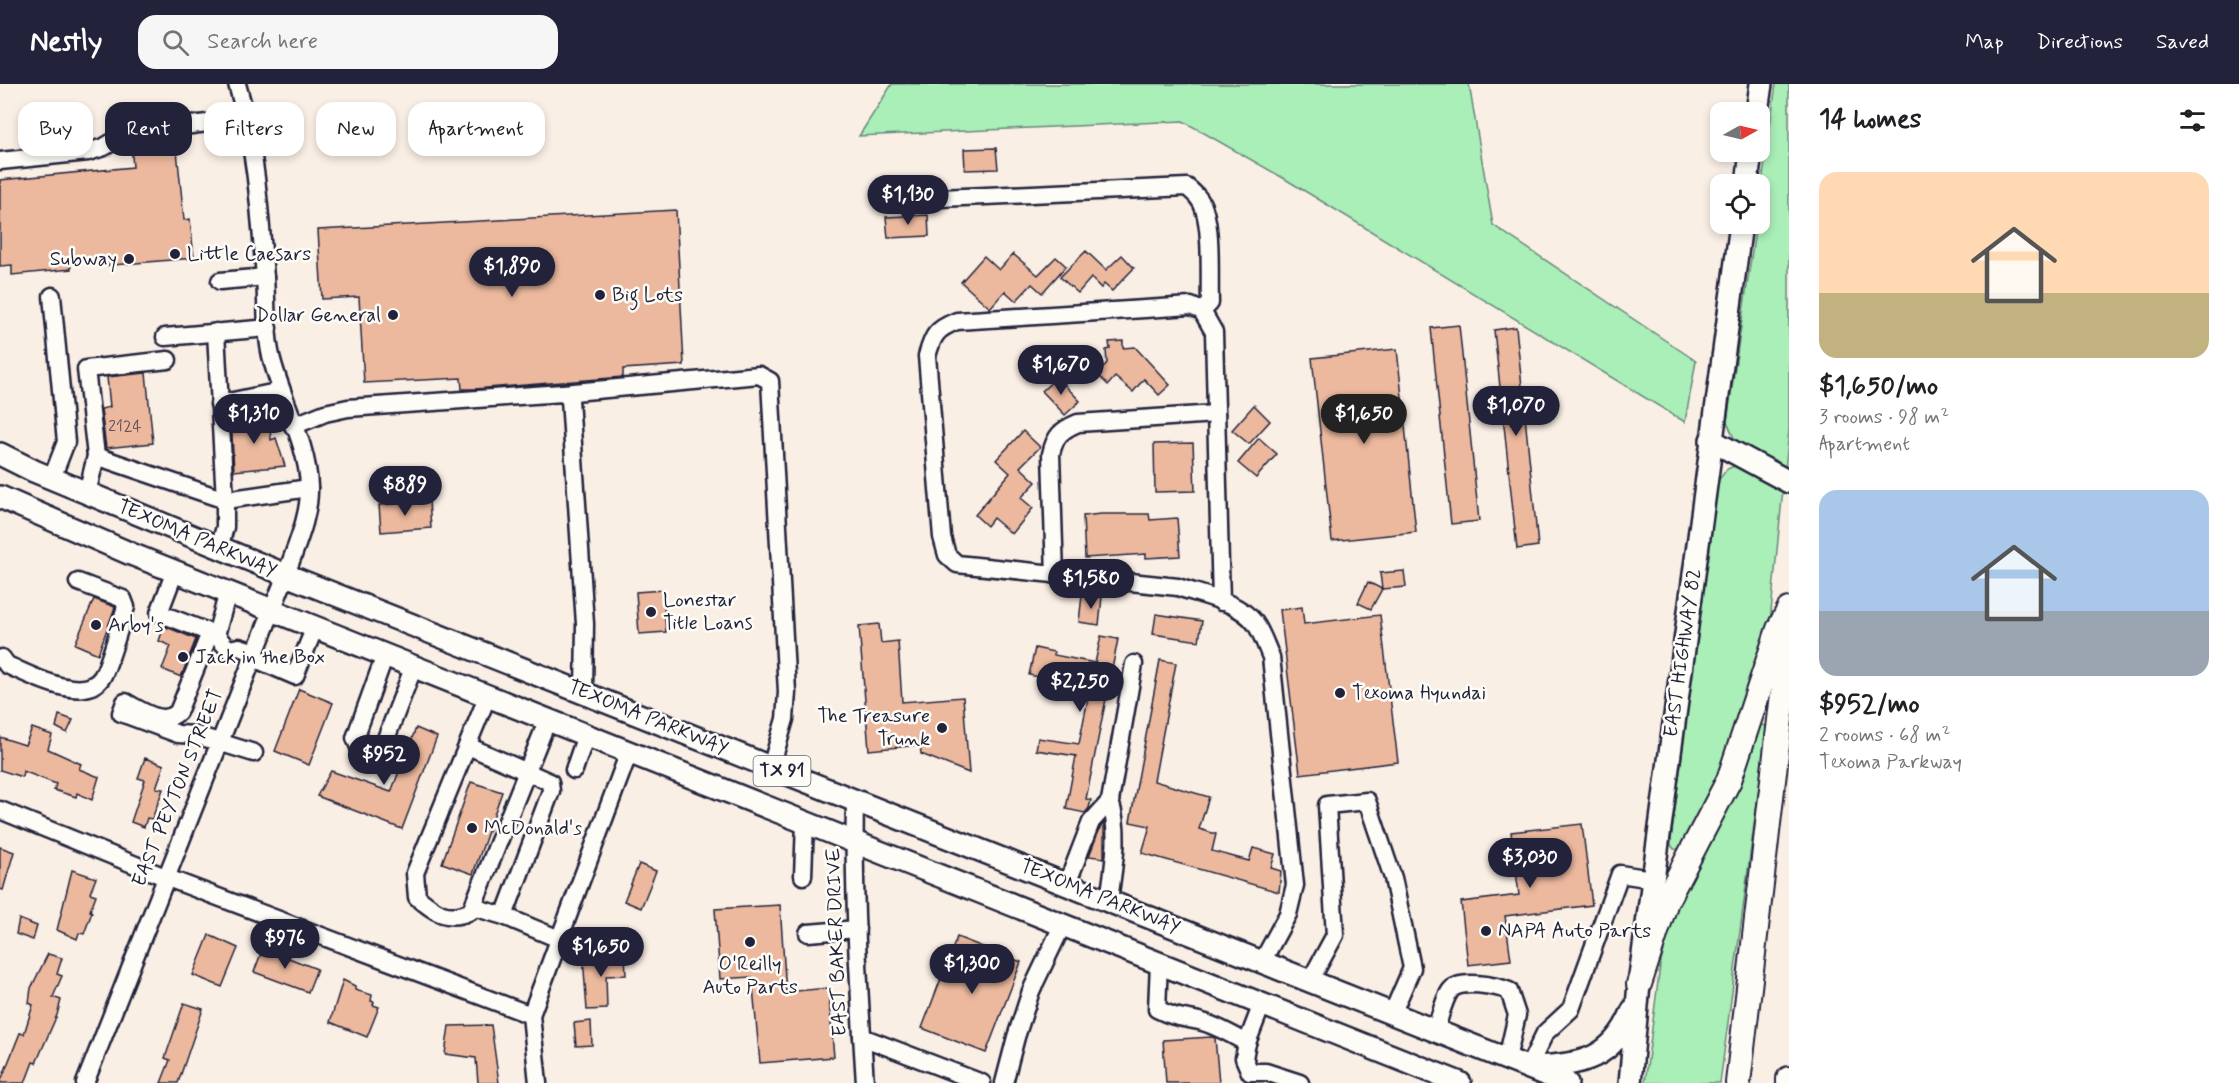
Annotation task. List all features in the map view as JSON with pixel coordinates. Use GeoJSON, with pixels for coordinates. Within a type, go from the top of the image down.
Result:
{"type":"FeatureCollection","features":[{"type":"Feature","properties":{"kind":"highway"},"geometry":{"type":"LineString","coordinates":[[1638,991],[1666,901],[1729,780],[1779,629],[1789,610]]}},
{"type":"Feature","properties":{"kind":"highway"},"geometry":{"type":"LineString","coordinates":[[1738,1079],[1789,642]]}},
{"type":"Feature","properties":{"kind":"main road"},"geometry":{"type":"LineString","coordinates":[[1758,102],[1761,84]]}},
{"type":"Feature","properties":{"kind":"main road","name":"EAST HIGHWAY 82"},"geometry":{"type":"LineString","coordinates":[[1630,1083],[1638,991],[1652,879],[1740,234]]}},
{"type":"Feature","properties":{"kind":"main road"},"geometry":{"type":"LineString","coordinates":[[1711,440],[1789,482]]}},
{"type":"Feature","properties":{"kind":"main road","name":"TEXOMA PARKWAY"},"geometry":{"type":"LineString","coordinates":[[0,454],[286,576],[1567,1083]]}},
{"type":"Feature","properties":{"kind":"main road","name":"TEXOMA PARKWAY"},"geometry":{"type":"LineString","coordinates":[[0,497],[315,627],[1262,1004],[1434,1078],[1460,1083]]}},
{"type":"Feature","properties":{"kind":"main road"},"geometry":{"type":"LineString","coordinates":[[1528,1068],[1579,1063],[1599,1055],[1614,1043],[1627,1026],[1638,991]]}},
{"type":"Feature","properties":{"kind":"street","name":"EAST PEYTON STREET"},"geometry":{"type":"LineString","coordinates":[[237,84],[242,102]]}},
{"type":"Feature","properties":{"kind":"street"},"geometry":{"type":"LineString","coordinates":[[0,161],[88,152],[104,147],[128,134],[204,124]]}},
{"type":"Feature","properties":{"kind":"street","name":"EAST PEYTON STREET"},"geometry":{"type":"LineString","coordinates":[[85,1083],[286,576],[306,513],[309,488],[303,452],[270,354],[258,187],[253,156]]}},
{"type":"Feature","properties":{"kind":"street"},"geometry":{"type":"LineString","coordinates":[[895,200],[1187,187],[1198,196],[1207,225],[1210,303],[1202,311]]}},
{"type":"Feature","properties":{"kind":"street"},"geometry":{"type":"LineString","coordinates":[[220,281],[265,277]]}},
{"type":"Feature","properties":{"kind":"street"},"geometry":{"type":"LineString","coordinates":[[52,296],[66,442],[52,478]]}},
{"type":"Feature","properties":{"kind":"street"},"geometry":{"type":"LineString","coordinates":[[1221,602],[1214,332],[1202,311],[1191,306],[957,321],[942,326],[932,338],[927,356],[942,537],[947,555],[957,564],[1178,587],[1221,602],[1239,608],[1255,623],[1271,657],[1295,885],[1288,914],[1262,962]]}},
{"type":"Feature","properties":{"kind":"street"},"geometry":{"type":"LineString","coordinates":[[165,337],[268,328]]}},
{"type":"Feature","properties":{"kind":"street"},"geometry":{"type":"LineString","coordinates":[[216,332],[225,500],[225,527],[219,548]]}},
{"type":"Feature","properties":{"kind":"street"},"geometry":{"type":"LineString","coordinates":[[87,493],[96,456],[87,369],[168,360]]}},
{"type":"Feature","properties":{"kind":"street"},"geometry":{"type":"LineString","coordinates":[[293,426],[326,413],[348,408],[563,393],[759,375],[771,381],[787,692],[785,719],[771,767]]}},
{"type":"Feature","properties":{"kind":"street"},"geometry":{"type":"LineString","coordinates":[[219,404],[281,392]]}},
{"type":"Feature","properties":{"kind":"street"},"geometry":{"type":"LineString","coordinates":[[563,393],[570,399],[585,624],[584,693]]}},
{"type":"Feature","properties":{"kind":"street"},"geometry":{"type":"LineString","coordinates":[[1055,576],[1051,454],[1054,440],[1062,430],[1078,423],[1216,414]]}},
{"type":"Feature","properties":{"kind":"street"},"geometry":{"type":"LineString","coordinates":[[96,456],[225,500],[309,488]]}},
{"type":"Feature","properties":{"kind":"street"},"geometry":{"type":"LineString","coordinates":[[176,571],[159,613],[213,634],[228,650],[239,647],[295,676],[315,627]]}},
{"type":"Feature","properties":{"kind":"street"},"geometry":{"type":"LineString","coordinates":[[2,658],[7,665],[63,687],[79,689],[91,687],[101,678],[126,607],[123,599],[78,582]]}},
{"type":"Feature","properties":{"kind":"street"},"geometry":{"type":"LineString","coordinates":[[228,592],[213,634],[178,712],[172,718],[165,720],[125,702],[121,713],[178,734],[196,735],[254,753]]}},
{"type":"Feature","properties":{"kind":"street"},"geometry":{"type":"LineString","coordinates":[[385,655],[355,738],[359,747],[372,753],[382,749],[414,666]]}},
{"type":"Feature","properties":{"kind":"street"},"geometry":{"type":"LineString","coordinates":[[1109,901],[1117,841],[1114,813],[1110,801],[1134,664]]}},
{"type":"Feature","properties":{"kind":"street"},"geometry":{"type":"LineString","coordinates":[[488,696],[414,873],[417,897],[434,911],[458,917],[471,911],[548,719]]}},
{"type":"Feature","properties":{"kind":"street"},"geometry":{"type":"LineString","coordinates":[[574,770],[586,735]]}},
{"type":"Feature","properties":{"kind":"street"},"geometry":{"type":"LineString","coordinates":[[468,746],[550,782],[551,792],[504,916]]}},
{"type":"Feature","properties":{"kind":"street"},"geometry":{"type":"LineString","coordinates":[[538,1083],[531,1015],[629,752]]}},
{"type":"Feature","properties":{"kind":"street","name":"EAST BAKER DRIVE"},"geometry":{"type":"LineString","coordinates":[[855,800],[857,928],[865,1083]]}},
{"type":"Feature","properties":{"kind":"street"},"geometry":{"type":"LineString","coordinates":[[1067,884],[1091,822],[1110,801]]}},
{"type":"Feature","properties":{"kind":"street"},"geometry":{"type":"LineString","coordinates":[[1310,981],[1335,935],[1327,805],[1367,801],[1393,878],[1412,968],[1392,1014]]}},
{"type":"Feature","properties":{"kind":"street"},"geometry":{"type":"LineString","coordinates":[[0,810],[165,877],[531,1015]]}},
{"type":"Feature","properties":{"kind":"street"},"geometry":{"type":"LineString","coordinates":[[803,876],[805,822]]}},
{"type":"Feature","properties":{"kind":"street"},"geometry":{"type":"LineString","coordinates":[[1528,1068],[1545,1033],[1571,1009],[1620,874],[1652,879]]}},
{"type":"Feature","properties":{"kind":"street"},"geometry":{"type":"LineString","coordinates":[[473,907],[504,916],[559,939]]}},
{"type":"Feature","properties":{"kind":"street"},"geometry":{"type":"LineString","coordinates":[[1004,1083],[1033,986],[1063,924]]}},
{"type":"Feature","properties":{"kind":"street"},"geometry":{"type":"LineString","coordinates":[[808,933],[857,928]]}},
{"type":"Feature","properties":{"kind":"street"},"geometry":{"type":"LineString","coordinates":[[1160,963],[1157,1009],[1174,1018],[1200,1021],[1247,1043]]}},
{"type":"Feature","properties":{"kind":"street"},"geometry":{"type":"LineString","coordinates":[[1435,1031],[1451,990],[1457,985],[1492,984],[1509,991],[1517,1015],[1507,1059]]}},
{"type":"Feature","properties":{"kind":"street"},"geometry":{"type":"LineString","coordinates":[[1262,1004],[1247,1043],[1244,1058],[1250,1071],[1266,1072],[1300,1083]]}},
{"type":"Feature","properties":{"kind":"street"},"geometry":{"type":"LineString","coordinates":[[862,1037],[982,1083]]}},
{"type":"Feature","properties":{"kind":"green space"},"geometry":{"type":"Polygon","coordinates":[[[892,84],[1469,84],[1493,225],[1696,361],[1685,422],[1285,179],[1183,121],[859,136],[892,84]]]}},
{"type":"Feature","properties":{"kind":"green space"},"geometry":{"type":"Polygon","coordinates":[[[1776,84],[1789,84],[1789,430],[1785,471],[1737,445],[1727,422],[1755,234],[1770,234],[1770,174],[1763,174],[1765,162],[1770,162],[1770,126],[1776,84]]]}},
{"type":"Feature","properties":{"kind":"green space"},"geometry":{"type":"Polygon","coordinates":[[[1737,465],[1783,488],[1769,633],[1739,735],[1682,850],[1674,849],[1671,840],[1717,482],[1727,469],[1737,465]]]}},
{"type":"Feature","properties":{"kind":"green space"},"geometry":{"type":"Polygon","coordinates":[[[1760,725],[1767,726],[1720,1083],[1645,1083],[1660,966],[1674,910],[1760,725]]]}},
{"type":"Feature","properties":{"kind":"building"},"geometry":{"type":"Polygon","coordinates":[[[996,148],[998,169],[965,170],[964,149],[996,148]]]}},
{"type":"Feature","properties":{"kind":"building"},"geometry":{"type":"Polygon","coordinates":[[[132,156],[178,156],[184,220],[190,219],[194,258],[101,266],[100,258],[70,261],[71,269],[12,275],[12,265],[0,266],[0,180],[133,167],[132,156]]]}},
{"type":"Feature","properties":{"kind":"building"},"geometry":{"type":"Polygon","coordinates":[[[676,210],[684,365],[623,369],[623,377],[475,389],[462,389],[461,378],[364,383],[359,297],[322,299],[318,230],[676,210]]]}},
{"type":"Feature","properties":{"kind":"building"},"geometry":{"type":"Polygon","coordinates":[[[928,215],[929,236],[888,238],[886,217],[928,215]]]}},
{"type":"Feature","properties":{"kind":"building"},"geometry":{"type":"Polygon","coordinates":[[[1086,251],[1106,270],[1122,255],[1134,268],[1112,291],[1104,284],[1101,288],[1091,278],[1078,293],[1060,277],[1086,251]]]}},
{"type":"Feature","properties":{"kind":"building"},"geometry":{"type":"Polygon","coordinates":[[[1013,254],[1038,275],[1056,257],[1066,266],[1042,293],[1032,284],[1016,301],[1005,291],[990,308],[961,282],[984,256],[999,270],[1013,254]]]}},
{"type":"Feature","properties":{"kind":"building"},"geometry":{"type":"Polygon","coordinates":[[[1459,325],[1479,521],[1451,524],[1431,328],[1459,325]]]}},
{"type":"Feature","properties":{"kind":"building"},"geometry":{"type":"Polygon","coordinates":[[[1516,327],[1538,546],[1517,549],[1494,330],[1516,327]]]}},
{"type":"Feature","properties":{"kind":"building"},"geometry":{"type":"Polygon","coordinates":[[[1123,341],[1123,348],[1135,347],[1170,385],[1159,395],[1144,379],[1133,392],[1115,377],[1108,385],[1097,374],[1107,363],[1106,350],[1110,349],[1109,342],[1123,341]]]}},
{"type":"Feature","properties":{"kind":"building"},"geometry":{"type":"Polygon","coordinates":[[[1397,349],[1416,532],[1332,541],[1312,358],[1397,349]]]}},
{"type":"Feature","properties":{"kind":"building"},"geometry":{"type":"Polygon","coordinates":[[[146,373],[153,443],[106,448],[101,409],[110,407],[107,377],[146,373]]]}},
{"type":"Feature","properties":{"kind":"building"},"geometry":{"type":"Polygon","coordinates":[[[1057,377],[1080,401],[1065,415],[1042,391],[1057,377]]]}},
{"type":"Feature","properties":{"kind":"building"},"geometry":{"type":"Polygon","coordinates":[[[1254,405],[1270,421],[1249,444],[1232,430],[1254,405]]]}},
{"type":"Feature","properties":{"kind":"building"},"geometry":{"type":"Polygon","coordinates":[[[259,414],[261,430],[270,429],[271,440],[276,438],[285,466],[234,471],[231,417],[259,414]]]}},
{"type":"Feature","properties":{"kind":"building"},"geometry":{"type":"Polygon","coordinates":[[[1023,431],[1040,447],[1020,467],[1036,482],[1021,498],[1033,508],[1012,534],[993,518],[987,526],[975,515],[1010,473],[996,460],[1023,431]]]}},
{"type":"Feature","properties":{"kind":"building"},"geometry":{"type":"Polygon","coordinates":[[[1259,438],[1277,454],[1256,478],[1238,463],[1259,438]]]}},
{"type":"Feature","properties":{"kind":"building"},"geometry":{"type":"Polygon","coordinates":[[[1193,443],[1195,491],[1155,492],[1154,444],[1193,443]]]}},
{"type":"Feature","properties":{"kind":"building"},"geometry":{"type":"Polygon","coordinates":[[[429,501],[431,528],[381,532],[379,505],[429,501]]]}},
{"type":"Feature","properties":{"kind":"building"},"geometry":{"type":"Polygon","coordinates":[[[1149,514],[1150,520],[1177,518],[1180,556],[1146,558],[1146,554],[1085,558],[1083,516],[1149,514]]]}},
{"type":"Feature","properties":{"kind":"building"},"geometry":{"type":"Polygon","coordinates":[[[1404,571],[1406,587],[1382,589],[1380,573],[1404,571]]]}},
{"type":"Feature","properties":{"kind":"building"},"geometry":{"type":"Polygon","coordinates":[[[1368,582],[1382,589],[1371,609],[1358,603],[1368,582]]]}},
{"type":"Feature","properties":{"kind":"building","name":"Lonestar Title Loans"},"geometry":{"type":"Polygon","coordinates":[[[663,590],[666,632],[639,634],[636,592],[663,590]]]}},
{"type":"Feature","properties":{"kind":"building"},"geometry":{"type":"Polygon","coordinates":[[[1082,595],[1102,597],[1099,625],[1079,622],[1082,595]]]}},
{"type":"Feature","properties":{"kind":"building","name":"Arby's"},"geometry":{"type":"Polygon","coordinates":[[[94,599],[115,607],[98,654],[75,644],[94,599]]]}},
{"type":"Feature","properties":{"kind":"building","name":"Texoma Hyundai"},"geometry":{"type":"Polygon","coordinates":[[[1302,607],[1304,624],[1380,615],[1398,762],[1300,774],[1280,610],[1302,607]]]}},
{"type":"Feature","properties":{"kind":"building"},"geometry":{"type":"Polygon","coordinates":[[[1156,614],[1202,621],[1199,641],[1153,634],[1156,614]]]}},
{"type":"Feature","properties":{"kind":"building"},"geometry":{"type":"Polygon","coordinates":[[[879,624],[881,643],[898,641],[902,702],[963,697],[969,773],[921,754],[920,745],[869,750],[859,626],[879,624]]]}},
{"type":"Feature","properties":{"kind":"building","name":"Jack in the Box"},"geometry":{"type":"Polygon","coordinates":[[[164,626],[196,639],[181,677],[162,669],[171,646],[159,641],[164,626]]]}},
{"type":"Feature","properties":{"kind":"building"},"geometry":{"type":"Polygon","coordinates":[[[1101,636],[1118,639],[1086,799],[1091,800],[1085,813],[1066,809],[1076,756],[1036,750],[1038,738],[1079,744],[1092,678],[1051,671],[1049,679],[1029,675],[1035,648],[1054,652],[1054,655],[1095,663],[1101,636]]]}},
{"type":"Feature","properties":{"kind":"building"},"geometry":{"type":"Polygon","coordinates":[[[1160,660],[1176,663],[1154,781],[1209,797],[1199,829],[1216,834],[1212,851],[1249,861],[1253,848],[1275,854],[1271,868],[1281,871],[1279,892],[1142,853],[1150,826],[1130,822],[1160,660]]]}},
{"type":"Feature","properties":{"kind":"building"},"geometry":{"type":"Polygon","coordinates":[[[299,689],[333,703],[309,765],[275,751],[299,689]]]}},
{"type":"Feature","properties":{"kind":"building"},"geometry":{"type":"Polygon","coordinates":[[[59,715],[73,720],[67,733],[56,727],[59,715]]]}},
{"type":"Feature","properties":{"kind":"building"},"geometry":{"type":"Polygon","coordinates":[[[32,728],[52,735],[48,749],[81,764],[79,769],[99,777],[92,800],[77,793],[76,797],[54,790],[56,784],[23,771],[22,777],[0,770],[0,737],[25,745],[32,728]]]}},
{"type":"Feature","properties":{"kind":"building"},"geometry":{"type":"Polygon","coordinates":[[[416,728],[437,737],[402,829],[317,796],[331,771],[391,792],[416,728]]]}},
{"type":"Feature","properties":{"kind":"building"},"geometry":{"type":"Polygon","coordinates":[[[145,758],[164,765],[156,788],[163,789],[152,819],[147,818],[144,827],[131,822],[145,780],[138,778],[145,758]]]}},
{"type":"Feature","properties":{"kind":"building","name":"McDonald's"},"geometry":{"type":"Polygon","coordinates":[[[471,782],[502,792],[473,874],[442,863],[471,782]]]}},
{"type":"Feature","properties":{"kind":"building"},"geometry":{"type":"Polygon","coordinates":[[[1104,823],[1104,858],[1089,856],[1100,828],[1104,823]]]}},
{"type":"Feature","properties":{"kind":"building"},"geometry":{"type":"Polygon","coordinates":[[[1582,824],[1592,905],[1505,916],[1511,960],[1468,965],[1461,902],[1519,895],[1511,832],[1582,824]]]}},
{"type":"Feature","properties":{"kind":"building"},"geometry":{"type":"Polygon","coordinates":[[[0,847],[14,852],[3,890],[0,889],[0,847]]]}},
{"type":"Feature","properties":{"kind":"building"},"geometry":{"type":"Polygon","coordinates":[[[639,864],[656,871],[641,908],[624,901],[639,864]]]}},
{"type":"Feature","properties":{"kind":"building"},"geometry":{"type":"Polygon","coordinates":[[[72,870],[96,878],[90,893],[96,895],[90,911],[92,912],[84,934],[79,933],[77,939],[57,930],[72,870]]]}},
{"type":"Feature","properties":{"kind":"building"},"geometry":{"type":"Polygon","coordinates":[[[780,905],[786,992],[828,988],[834,1057],[760,1063],[752,977],[720,979],[715,909],[780,905]]]}},
{"type":"Feature","properties":{"kind":"building"},"geometry":{"type":"Polygon","coordinates":[[[19,919],[37,926],[33,940],[16,934],[19,919]]]}},
{"type":"Feature","properties":{"kind":"building"},"geometry":{"type":"Polygon","coordinates":[[[209,935],[238,948],[222,987],[193,975],[209,935]]]}},
{"type":"Feature","properties":{"kind":"building"},"geometry":{"type":"Polygon","coordinates":[[[957,937],[1021,962],[986,1053],[922,1028],[957,937]]]}},
{"type":"Feature","properties":{"kind":"building"},"geometry":{"type":"Polygon","coordinates":[[[263,948],[317,969],[308,992],[254,972],[263,948]]]}},
{"type":"Feature","properties":{"kind":"building"},"geometry":{"type":"Polygon","coordinates":[[[48,954],[62,958],[57,974],[62,976],[53,997],[61,1000],[57,1015],[25,1083],[0,1083],[20,1033],[24,1034],[33,1005],[29,1003],[31,988],[48,954]]]}},
{"type":"Feature","properties":{"kind":"building"},"geometry":{"type":"Polygon","coordinates":[[[625,955],[626,975],[606,976],[607,1009],[587,1010],[583,957],[625,955]]]}},
{"type":"Feature","properties":{"kind":"building"},"geometry":{"type":"Polygon","coordinates":[[[343,980],[355,986],[355,990],[372,995],[373,1005],[379,1007],[367,1037],[330,1022],[343,980]]]}},
{"type":"Feature","properties":{"kind":"building"},"geometry":{"type":"Polygon","coordinates":[[[184,1003],[203,1009],[178,1083],[161,1083],[170,1060],[165,1058],[184,1003]]]}},
{"type":"Feature","properties":{"kind":"building"},"geometry":{"type":"Polygon","coordinates":[[[591,1021],[592,1045],[576,1046],[574,1023],[591,1021]]]}},
{"type":"Feature","properties":{"kind":"building"},"geometry":{"type":"Polygon","coordinates":[[[491,1025],[499,1083],[478,1083],[476,1058],[445,1054],[449,1026],[491,1025]]]}},
{"type":"Feature","properties":{"kind":"building"},"geometry":{"type":"Polygon","coordinates":[[[1215,1038],[1219,1083],[1166,1083],[1163,1040],[1215,1038]]]}},
{"type":"Feature","properties":{"kind":"place","name":"Little Caesars"},"geometry":{"type":"Point","coordinates":[175,254]}},
{"type":"Feature","properties":{"kind":"place","name":"Subway"},"geometry":{"type":"Point","coordinates":[129,259]}},
{"type":"Feature","properties":{"kind":"place","name":"Big Lots"},"geometry":{"type":"Point","coordinates":[600,295]}},
{"type":"Feature","properties":{"kind":"place","name":"Dollar General"},"geometry":{"type":"Point","coordinates":[393,315]}},
{"type":"Feature","properties":{"kind":"place","name":"Lonestar Title Loans"},"geometry":{"type":"Point","coordinates":[651,612]}},
{"type":"Feature","properties":{"kind":"place","name":"Arby's"},"geometry":{"type":"Point","coordinates":[96,625]}},
{"type":"Feature","properties":{"kind":"place","name":"Jack in the Box"},"geometry":{"type":"Point","coordinates":[183,657]}},
{"type":"Feature","properties":{"kind":"place","name":"Texoma Hyundai"},"geometry":{"type":"Point","coordinates":[1340,693]}},
{"type":"Feature","properties":{"kind":"place","name":"The Treasure Trunk"},"geometry":{"type":"Point","coordinates":[942,728]}},
{"type":"Feature","properties":{"kind":"place","name":"McDonald's"},"geometry":{"type":"Point","coordinates":[472,828]}},
{"type":"Feature","properties":{"kind":"place","name":"NAPA Auto Parts"},"geometry":{"type":"Point","coordinates":[1486,931]}},
{"type":"Feature","properties":{"kind":"place","name":"O'Reilly Auto Parts"},"geometry":{"type":"Point","coordinates":[750,942]}}]}
